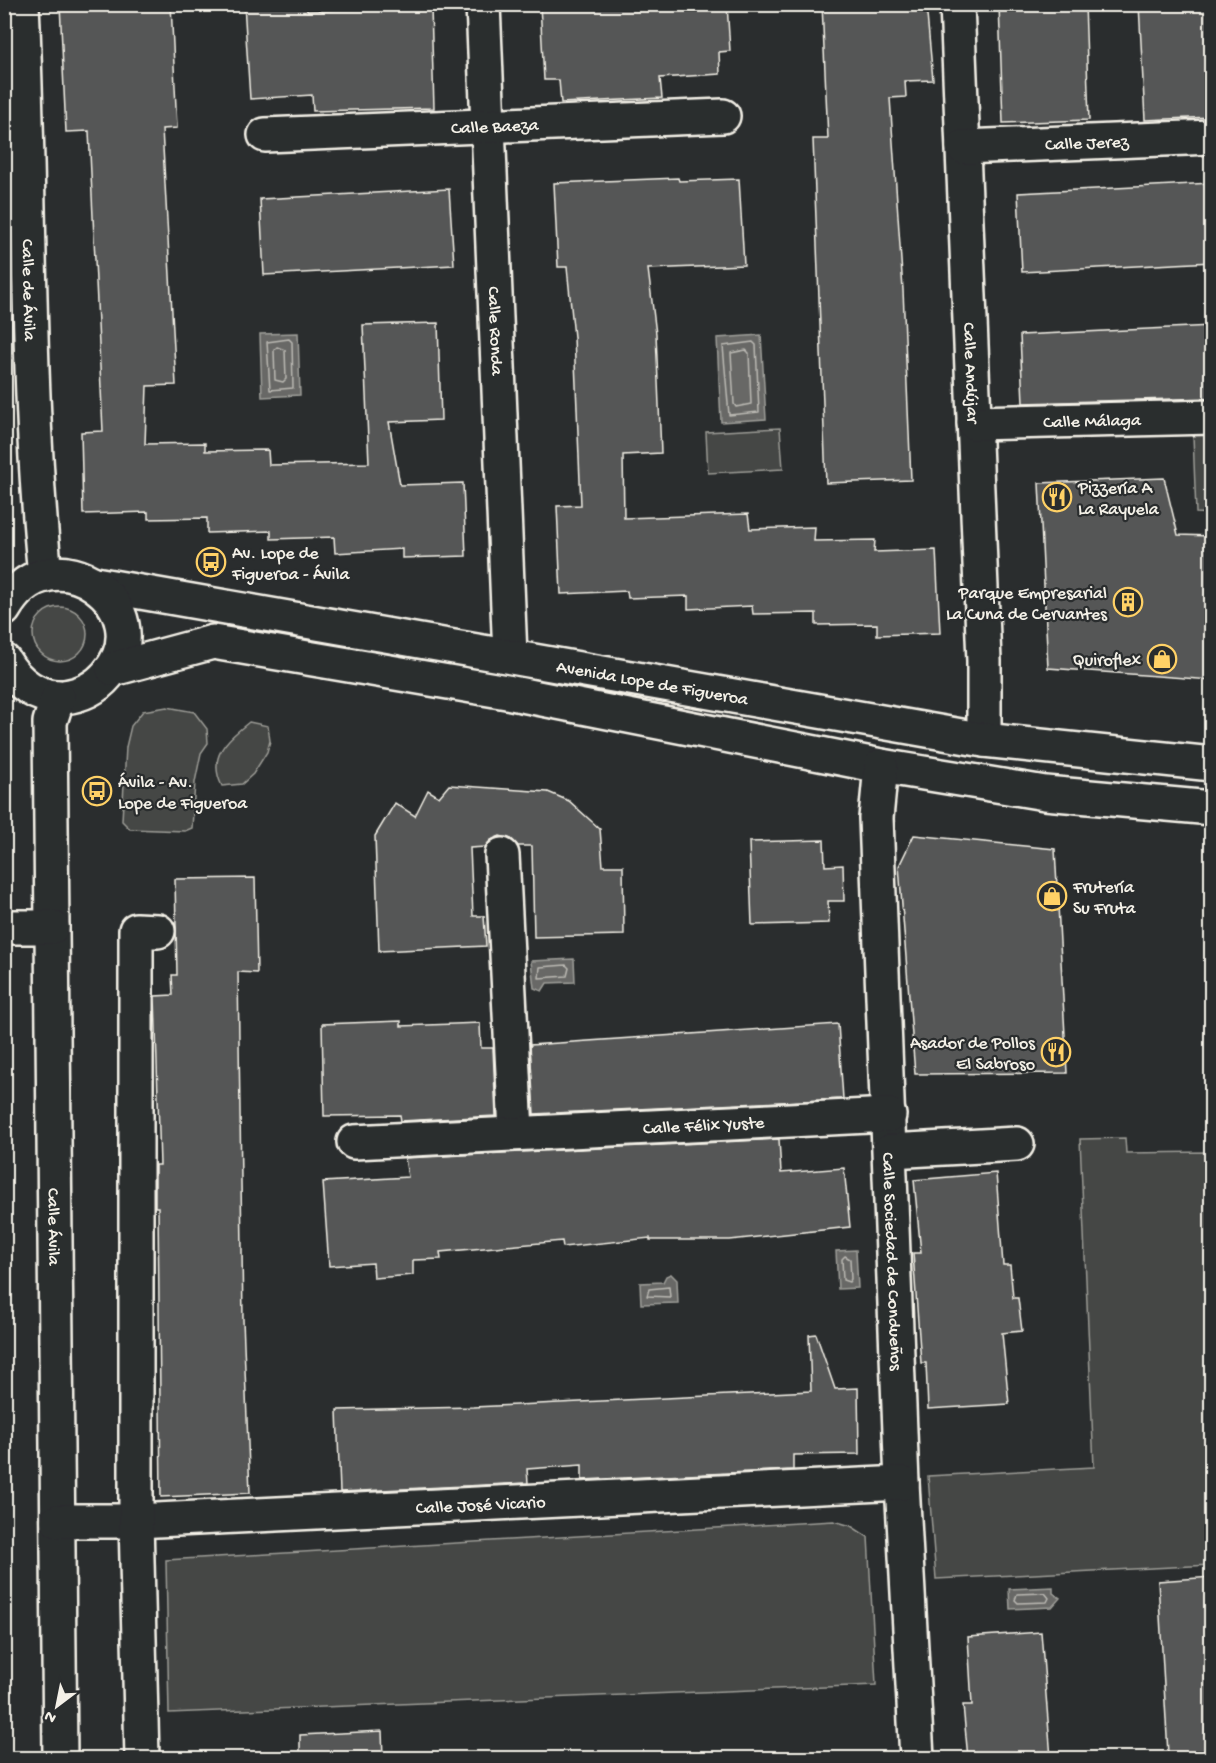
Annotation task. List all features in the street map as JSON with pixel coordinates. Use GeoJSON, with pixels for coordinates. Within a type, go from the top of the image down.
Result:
{"type":"FeatureCollection","features":[{"type":"Feature","properties":{"kind":"street","name":"Calle de Ávila"},"geometry":{"type":"LineString","coordinates":[[22,4],[18,120],[36,481],[45,575]]}},
{"type":"Feature","properties":{"kind":"street","name":"Calle Ronda"},"geometry":{"type":"LineString","coordinates":[[483,4],[486,126],[510,656]]}},
{"type":"Feature","properties":{"kind":"street","name":"Calle Andújar"},"geometry":{"type":"LineString","coordinates":[[957,4],[984,661],[984,740]]}},
{"type":"Feature","properties":{"kind":"street","name":"Calle Baeza"},"geometry":{"type":"LineString","coordinates":[[266,135],[723,116]]}},
{"type":"Feature","properties":{"kind":"street","name":"Calle Jerez"},"geometry":{"type":"LineString","coordinates":[[963,147],[1212,137]]}},
{"type":"Feature","properties":{"kind":"street","name":"Calle Málaga"},"geometry":{"type":"LineString","coordinates":[[974,423],[1212,417]]}},
{"type":"Feature","properties":{"kind":"street","name":"Avenida Lope de Figueroa"},"geometry":{"type":"LineString","coordinates":[[45,575],[70,573],[95,584],[984,740],[1212,764]]}},
{"type":"Feature","properties":{"kind":"street"},"geometry":{"type":"LineString","coordinates":[[4,609],[24,584],[45,575]]}},
{"type":"Feature","properties":{"kind":"street"},"geometry":{"type":"LineString","coordinates":[[4,661],[25,686],[41,694],[58,697],[87,691],[101,682],[113,669],[120,652],[123,634],[114,604],[95,584]]}},
{"type":"Feature","properties":{"kind":"street","name":"Avenida Lope de Figueroa"},"geometry":{"type":"LineString","coordinates":[[113,669],[213,642],[507,692],[881,766],[1045,793],[1212,808]]}},
{"type":"Feature","properties":{"kind":"street","name":"Calle Ávila"},"geometry":{"type":"LineString","coordinates":[[58,697],[50,722],[60,1758]]}},
{"type":"Feature","properties":{"kind":"street","name":"Calle Sociedad de Condueños"},"geometry":{"type":"LineString","coordinates":[[881,766],[876,818],[902,1483],[917,1758]]}},
{"type":"Feature","properties":{"kind":"street"},"geometry":{"type":"LineString","coordinates":[[502,855],[516,1132]]}},
{"type":"Feature","properties":{"kind":"street"},"geometry":{"type":"LineString","coordinates":[[4,927],[52,927]]}},
{"type":"Feature","properties":{"kind":"street"},"geometry":{"type":"LineString","coordinates":[[142,1758],[136,1521],[136,930],[158,931]]}},
{"type":"Feature","properties":{"kind":"street","name":"Calle Félix Yuste"},"geometry":{"type":"LineString","coordinates":[[354,1142],[516,1132],[889,1115]]}},
{"type":"Feature","properties":{"kind":"street"},"geometry":{"type":"LineString","coordinates":[[890,1151],[1017,1144]]}},
{"type":"Feature","properties":{"kind":"street","name":"Calle José Vicario"},"geometry":{"type":"LineString","coordinates":[[58,1521],[136,1521],[902,1483]]}},
{"type":"Feature","properties":{"kind":"shaded area"},"geometry":{"type":"Polygon","coordinates":[[[780,428],[783,469],[708,473],[706,432],[780,428]]]}},
{"type":"Feature","properties":{"kind":"shaded area"},"geometry":{"type":"Polygon","coordinates":[[[1211,434],[1211,514],[1196,513],[1193,435],[1211,434]]]}},
{"type":"Feature","properties":{"kind":"shaded area"},"geometry":{"type":"Polygon","coordinates":[[[60,607],[70,609],[79,615],[85,624],[87,634],[85,644],[79,653],[70,659],[60,661],[50,659],[41,653],[35,644],[33,634],[35,624],[41,615],[50,609],[60,607]]]}},
{"type":"Feature","properties":{"kind":"shaded area"},"geometry":{"type":"Polygon","coordinates":[[[167,707],[194,712],[207,729],[208,743],[201,753],[195,782],[192,828],[185,831],[130,829],[122,821],[126,747],[131,726],[143,711],[167,707]]]}},
{"type":"Feature","properties":{"kind":"shaded area"},"geometry":{"type":"Polygon","coordinates":[[[249,722],[268,726],[270,741],[267,752],[253,774],[242,784],[222,786],[218,775],[218,757],[233,735],[249,722]]]}},
{"type":"Feature","properties":{"kind":"shaded area"},"geometry":{"type":"Polygon","coordinates":[[[1125,1138],[1126,1153],[1211,1152],[1211,1565],[936,1579],[928,1476],[1094,1467],[1080,1139],[1125,1138]]]}},
{"type":"Feature","properties":{"kind":"shaded area"},"geometry":{"type":"Polygon","coordinates":[[[834,1521],[851,1526],[868,1537],[876,1685],[169,1713],[166,1560],[834,1521]]]}},
{"type":"Feature","properties":{"kind":"water"},"geometry":{"type":"Polygon","coordinates":[[[298,333],[300,395],[262,397],[260,334],[298,333]]]}},
{"type":"Feature","properties":{"kind":"water"},"geometry":{"type":"Polygon","coordinates":[[[761,335],[766,419],[721,422],[717,338],[761,335]]]}},
{"type":"Feature","properties":{"kind":"water"},"geometry":{"type":"Polygon","coordinates":[[[574,959],[575,982],[547,983],[542,991],[534,988],[531,961],[574,959]]]}},
{"type":"Feature","properties":{"kind":"water"},"geometry":{"type":"Polygon","coordinates":[[[856,1250],[858,1288],[838,1289],[836,1251],[856,1250]]]}},
{"type":"Feature","properties":{"kind":"water"},"geometry":{"type":"Polygon","coordinates":[[[671,1274],[677,1280],[678,1303],[641,1304],[640,1283],[663,1282],[666,1276],[671,1274]]]}},
{"type":"Feature","properties":{"kind":"water"},"geometry":{"type":"Polygon","coordinates":[[[1053,1587],[1053,1593],[1060,1598],[1052,1607],[1010,1609],[1009,1589],[1053,1587]]]}},
{"type":"Feature","properties":{"kind":"building"},"geometry":{"type":"Polygon","coordinates":[[[60,4],[171,4],[177,128],[162,129],[176,385],[147,386],[145,444],[205,443],[205,451],[268,450],[269,465],[369,463],[363,325],[438,323],[441,420],[389,422],[400,485],[463,483],[466,556],[402,558],[402,549],[335,553],[334,537],[271,539],[271,531],[207,533],[207,518],[148,519],[148,512],[83,514],[81,432],[103,431],[89,131],[66,132],[60,4]]]}},
{"type":"Feature","properties":{"kind":"building"},"geometry":{"type":"Polygon","coordinates":[[[244,4],[306,4],[307,11],[431,8],[434,108],[313,111],[312,95],[250,99],[244,4]]]}},
{"type":"Feature","properties":{"kind":"building"},"geometry":{"type":"Polygon","coordinates":[[[540,4],[727,4],[730,51],[719,52],[720,74],[660,78],[662,98],[561,103],[559,80],[544,80],[540,4]]]}},
{"type":"Feature","properties":{"kind":"building"},"geometry":{"type":"Polygon","coordinates":[[[822,4],[926,4],[933,80],[905,81],[906,97],[890,98],[903,290],[911,480],[826,483],[813,139],[828,139],[822,4]]]}},
{"type":"Feature","properties":{"kind":"building"},"geometry":{"type":"Polygon","coordinates":[[[999,4],[1085,4],[1089,120],[1003,123],[999,4]]]}},
{"type":"Feature","properties":{"kind":"building"},"geometry":{"type":"Polygon","coordinates":[[[1139,4],[1212,4],[1212,117],[1145,120],[1139,4]]]}},
{"type":"Feature","properties":{"kind":"building"},"geometry":{"type":"Polygon","coordinates":[[[678,178],[679,181],[739,179],[744,265],[648,269],[656,334],[661,453],[623,455],[624,518],[748,514],[750,529],[815,527],[814,541],[875,540],[874,552],[936,550],[940,633],[877,635],[877,624],[816,625],[816,613],[753,614],[752,606],[688,609],[688,596],[628,598],[627,591],[561,594],[557,506],[581,505],[574,337],[567,267],[558,267],[554,183],[678,178]]]}},
{"type":"Feature","properties":{"kind":"building"},"geometry":{"type":"Polygon","coordinates":[[[1212,183],[1212,262],[1022,272],[1018,193],[1212,183]]]}},
{"type":"Feature","properties":{"kind":"building"},"geometry":{"type":"Polygon","coordinates":[[[449,189],[454,265],[264,275],[260,199],[449,189]]]}},
{"type":"Feature","properties":{"kind":"building"},"geometry":{"type":"Polygon","coordinates":[[[1212,326],[1212,398],[1023,403],[1020,335],[1212,326]]]}},
{"type":"Feature","properties":{"kind":"building","name":"Parque Empresarial La Cuna de Cervantes"},"geometry":{"type":"Polygon","coordinates":[[[1164,478],[1178,535],[1212,536],[1212,680],[1048,668],[1039,483],[1164,478]]]}},
{"type":"Feature","properties":{"kind":"building"},"geometry":{"type":"Polygon","coordinates":[[[449,785],[548,792],[569,801],[600,829],[603,866],[623,866],[624,935],[534,937],[532,846],[518,846],[511,839],[500,836],[491,840],[485,847],[470,848],[473,916],[484,916],[486,946],[379,951],[375,836],[395,803],[415,816],[428,790],[439,797],[449,785]]]}},
{"type":"Feature","properties":{"kind":"building"},"geometry":{"type":"Polygon","coordinates":[[[914,835],[1055,849],[1067,1073],[915,1074],[899,866],[914,835]]]}},
{"type":"Feature","properties":{"kind":"building"},"geometry":{"type":"Polygon","coordinates":[[[824,840],[825,866],[843,865],[844,901],[828,901],[829,923],[752,925],[749,842],[824,840]]]}},
{"type":"Feature","properties":{"kind":"building"},"geometry":{"type":"Polygon","coordinates":[[[255,878],[257,973],[238,972],[243,1320],[250,1493],[161,1497],[158,1207],[155,1207],[155,1165],[160,1165],[155,996],[173,995],[172,975],[177,975],[175,879],[255,878]]]}},
{"type":"Feature","properties":{"kind":"building"},"geometry":{"type":"Polygon","coordinates":[[[401,1021],[401,1026],[480,1023],[481,1048],[493,1048],[496,1116],[401,1121],[400,1115],[324,1116],[322,1024],[401,1021]]]}},
{"type":"Feature","properties":{"kind":"building"},"geometry":{"type":"Polygon","coordinates":[[[838,1024],[843,1099],[534,1114],[530,1045],[838,1024]]]}},
{"type":"Feature","properties":{"kind":"building"},"geometry":{"type":"Polygon","coordinates":[[[779,1139],[781,1173],[844,1168],[850,1227],[730,1240],[650,1240],[650,1238],[563,1247],[562,1241],[440,1252],[441,1259],[413,1260],[413,1275],[374,1278],[373,1263],[329,1266],[323,1182],[408,1177],[405,1158],[779,1139]]]}},
{"type":"Feature","properties":{"kind":"building"},"geometry":{"type":"Polygon","coordinates":[[[996,1173],[1003,1265],[1010,1265],[1013,1298],[1018,1298],[1022,1331],[1002,1333],[1009,1404],[928,1409],[926,1363],[921,1363],[913,1253],[921,1253],[914,1180],[996,1173]]]}},
{"type":"Feature","properties":{"kind":"building"},"geometry":{"type":"Polygon","coordinates":[[[816,1334],[835,1389],[858,1388],[859,1454],[793,1455],[793,1470],[582,1480],[582,1465],[527,1469],[528,1483],[340,1492],[337,1410],[473,1407],[811,1391],[809,1335],[816,1334]]]}},
{"type":"Feature","properties":{"kind":"building"},"geometry":{"type":"Polygon","coordinates":[[[1212,1577],[1212,1758],[1174,1758],[1174,1754],[1168,1754],[1158,1581],[1212,1577]]]}},
{"type":"Feature","properties":{"kind":"building"},"geometry":{"type":"Polygon","coordinates":[[[1041,1632],[1051,1758],[968,1758],[963,1705],[972,1705],[968,1637],[1041,1632]]]}},
{"type":"Feature","properties":{"kind":"building"},"geometry":{"type":"Polygon","coordinates":[[[382,1731],[383,1758],[300,1758],[300,1735],[382,1731]]]}},
{"type":"Feature","properties":{"kind":"place","name":"Pizzería A La Rayuela"},"geometry":{"type":"Point","coordinates":[1057,497]}},
{"type":"Feature","properties":{"kind":"place","name":"Av. Lope de Figueroa - Ávila"},"geometry":{"type":"Point","coordinates":[211,562]}},
{"type":"Feature","properties":{"kind":"place","name":"Parque Empresarial La Cuna de Cervantes"},"geometry":{"type":"Point","coordinates":[1128,602]}},
{"type":"Feature","properties":{"kind":"place","name":"Quiroflex"},"geometry":{"type":"Point","coordinates":[1162,659]}},
{"type":"Feature","properties":{"kind":"place","name":"Ávila - Av. Lope de Figueroa"},"geometry":{"type":"Point","coordinates":[97,791]}},
{"type":"Feature","properties":{"kind":"place","name":"Frutería Su Fruta"},"geometry":{"type":"Point","coordinates":[1052,896]}},
{"type":"Feature","properties":{"kind":"place","name":"Asador de Pollos El Sabroso"},"geometry":{"type":"Point","coordinates":[1056,1052]}}]}
